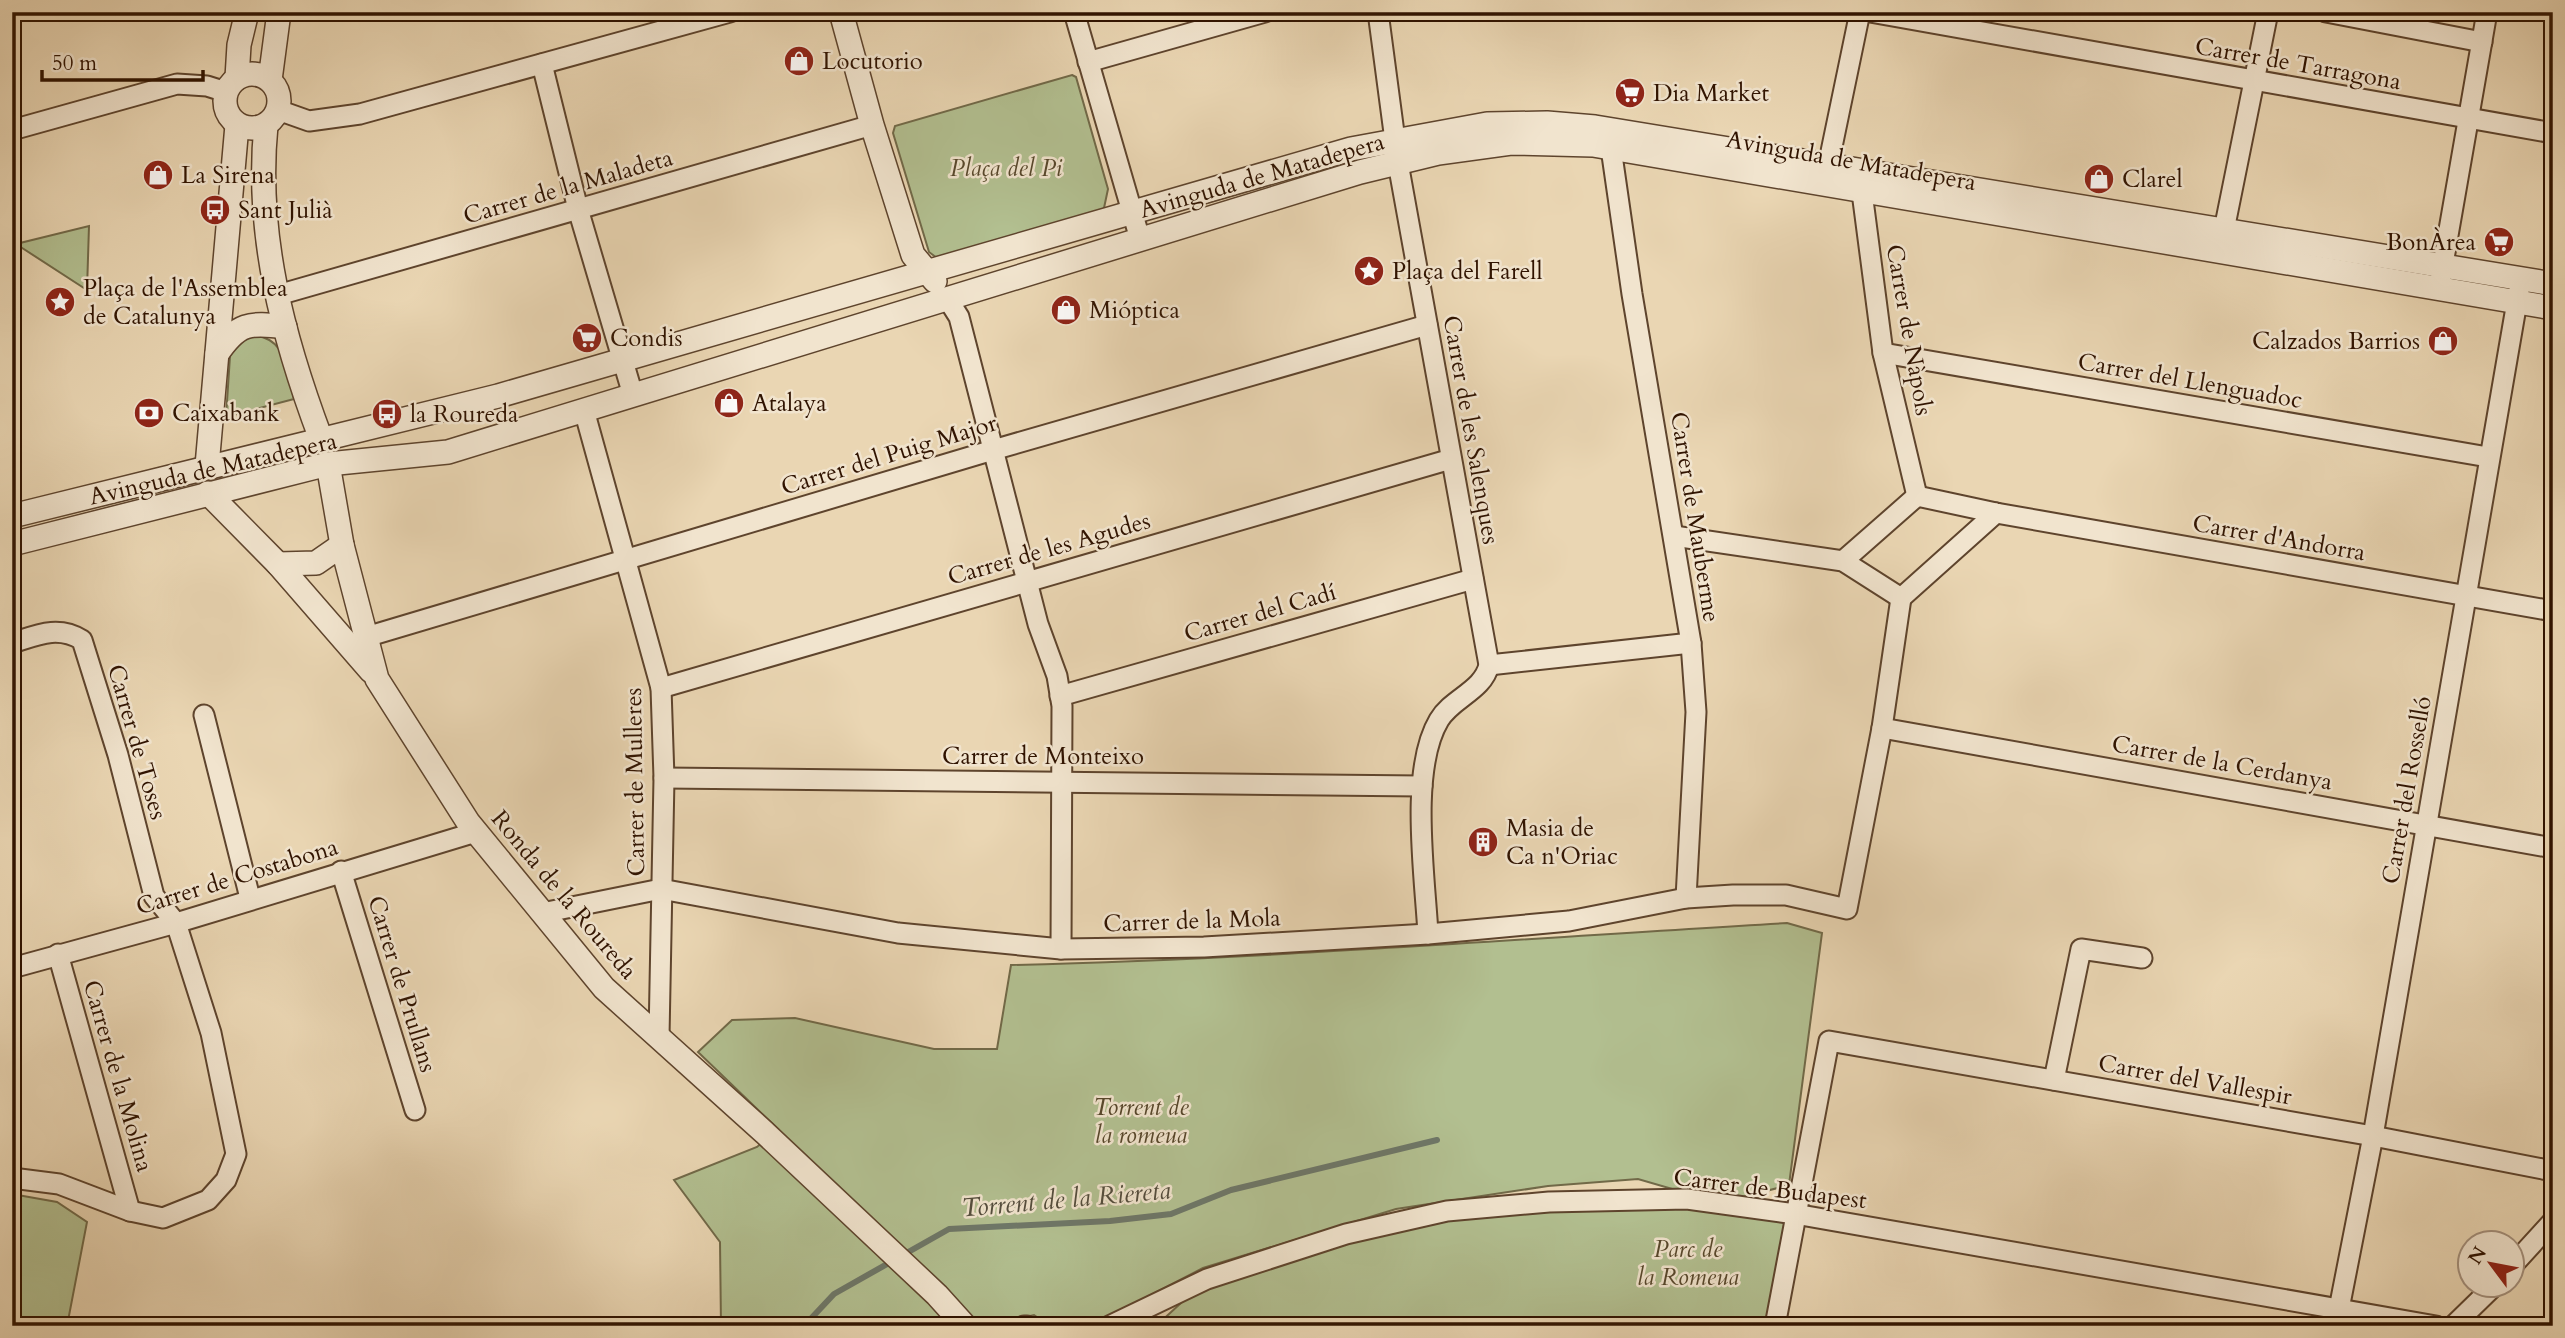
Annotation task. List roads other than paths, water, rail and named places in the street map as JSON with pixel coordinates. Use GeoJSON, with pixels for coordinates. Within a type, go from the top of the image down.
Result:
{"type":"FeatureCollection","features":[{"type":"Feature","properties":{"kind":"street"},"geometry":{"type":"LineString","coordinates":[[247,12],[226,111],[237,125],[251,128],[272,118],[309,121],[360,114],[730,12]]}},
{"type":"Feature","properties":{"kind":"street"},"geometry":{"type":"LineString","coordinates":[[270,80],[279,12]]}},
{"type":"Feature","properties":{"kind":"street"},"geometry":{"type":"LineString","coordinates":[[841,12],[872,125],[913,255],[928,271],[959,317],[1027,581],[1060,695],[1061,949]]}},
{"type":"Feature","properties":{"kind":"street"},"geometry":{"type":"LineString","coordinates":[[1074,12],[1140,239]]}},
{"type":"Feature","properties":{"kind":"street"},"geometry":{"type":"LineString","coordinates":[[1088,62],[1265,12]]}},
{"type":"Feature","properties":{"kind":"street","name":"Carrer de les Salenques"},"geometry":{"type":"LineString","coordinates":[[1378,12],[1396,152],[1489,665]]}},
{"type":"Feature","properties":{"kind":"street"},"geometry":{"type":"LineString","coordinates":[[1829,175],[1860,12]]}},
{"type":"Feature","properties":{"kind":"street","name":"Carrer de Tarragona"},"geometry":{"type":"LineString","coordinates":[[1871,12],[2553,133]]}},
{"type":"Feature","properties":{"kind":"street"},"geometry":{"type":"LineString","coordinates":[[2220,253],[2268,12]]}},
{"type":"Feature","properties":{"kind":"street"},"geometry":{"type":"LineString","coordinates":[[2326,12],[2482,42]]}},
{"type":"Feature","properties":{"kind":"street"},"geometry":{"type":"LineString","coordinates":[[2441,277],[2487,12]]}},
{"type":"Feature","properties":{"kind":"street"},"geometry":{"type":"LineString","coordinates":[[542,64],[578,209],[633,395]]}},
{"type":"Feature","properties":{"kind":"street"},"geometry":{"type":"LineString","coordinates":[[12,130],[177,84],[231,85],[254,73],[270,80],[279,94],[263,153],[268,257],[292,358],[328,464]]}},
{"type":"Feature","properties":{"kind":"street","name":"Avinguda de Matadepera"},"geometry":{"type":"LineString","coordinates":[[12,544],[328,464],[448,452],[1140,239],[1487,124],[1547,123],[1595,127],[1829,175]]}},
{"type":"Feature","properties":{"kind":"street"},"geometry":{"type":"LineString","coordinates":[[237,125],[216,332],[217,354],[207,466],[208,493],[278,564],[377,678]]}},
{"type":"Feature","properties":{"kind":"street","name":"Carrer de la Maladeta"},"geometry":{"type":"LineString","coordinates":[[278,295],[872,125]]}},
{"type":"Feature","properties":{"kind":"street","name":"Avinguda de Matadepera"},"geometry":{"type":"LineString","coordinates":[[12,516],[498,396],[1351,149],[1396,152],[1511,143],[1611,148],[1829,175],[2224,229],[2441,277],[2518,302],[2553,308]]}},
{"type":"Feature","properties":{"kind":"street","name":"Carrer de Mauberme"},"geometry":{"type":"LineString","coordinates":[[1611,148],[1632,294],[1691,643],[1696,712],[1686,898]]}},
{"type":"Feature","properties":{"kind":"street","name":"Avinguda de Matadepera"},"geometry":{"type":"LineString","coordinates":[[1860,180],[2220,253],[2441,277],[2521,279],[2553,284]]}},
{"type":"Feature","properties":{"kind":"street","name":"Carrer de Nàpols"},"geometry":{"type":"LineString","coordinates":[[1860,180],[1883,353],[1917,496]]}},
{"type":"Feature","properties":{"kind":"street","name":"Carrer del Rosselló"},"geometry":{"type":"LineString","coordinates":[[2339,1309],[2373,1136],[2488,457],[2521,279]]}},
{"type":"Feature","properties":{"kind":"street"},"geometry":{"type":"LineString","coordinates":[[217,354],[230,336],[244,327],[256,323],[285,327]]}},
{"type":"Feature","properties":{"kind":"street","name":"Carrer del Puig Major"},"geometry":{"type":"LineString","coordinates":[[366,637],[993,450],[1427,325]]}},
{"type":"Feature","properties":{"kind":"street","name":"Carrer del Llenguadoc"},"geometry":{"type":"LineString","coordinates":[[1883,353],[2488,457]]}},
{"type":"Feature","properties":{"kind":"street","name":"Carrer de Mulleres"},"geometry":{"type":"LineString","coordinates":[[584,410],[661,688],[664,779],[659,1037]]}},
{"type":"Feature","properties":{"kind":"street","name":"Carrer de les Agudes"},"geometry":{"type":"LineString","coordinates":[[661,688],[1451,459]]}},
{"type":"Feature","properties":{"kind":"street","name":"Ronda de la Roureda"},"geometry":{"type":"LineString","coordinates":[[328,464],[342,545],[377,678],[476,832],[604,988],[837,1201],[937,1295],[965,1326]]}},
{"type":"Feature","properties":{"kind":"street"},"geometry":{"type":"LineString","coordinates":[[1843,561],[1917,496]]}},
{"type":"Feature","properties":{"kind":"street","name":"Carrer d'Andorra"},"geometry":{"type":"LineString","coordinates":[[1917,496],[1996,513],[2553,611]]}},
{"type":"Feature","properties":{"kind":"street"},"geometry":{"type":"LineString","coordinates":[[1882,728],[1901,598],[1996,513]]}},
{"type":"Feature","properties":{"kind":"street"},"geometry":{"type":"LineString","coordinates":[[1674,536],[1843,561],[1901,598]]}},
{"type":"Feature","properties":{"kind":"street"},"geometry":{"type":"LineString","coordinates":[[278,564],[316,563],[342,545]]}},
{"type":"Feature","properties":{"kind":"street","name":"Carrer del Cadí"},"geometry":{"type":"LineString","coordinates":[[1060,695],[1473,579]]}},
{"type":"Feature","properties":{"kind":"street","name":"Carrer de Toses"},"geometry":{"type":"LineString","coordinates":[[12,643],[52,631],[71,633],[82,640],[118,755],[154,896],[176,923]]}},
{"type":"Feature","properties":{"kind":"street"},"geometry":{"type":"LineString","coordinates":[[1428,934],[1422,786],[1428,747],[1440,719],[1486,677],[1489,665],[1691,643]]}},
{"type":"Feature","properties":{"kind":"street"},"geometry":{"type":"LineString","coordinates":[[204,715],[250,898]]}},
{"type":"Feature","properties":{"kind":"street","name":"Carrer de la Cerdanya"},"geometry":{"type":"LineString","coordinates":[[1882,728],[2426,823],[2553,848]]}},
{"type":"Feature","properties":{"kind":"street","name":"Carrer de la Mola"},"geometry":{"type":"LineString","coordinates":[[542,913],[661,890],[898,933],[1061,949],[1204,947],[1428,934],[1569,920],[1686,898],[1786,895],[1847,909],[1882,728]]}},
{"type":"Feature","properties":{"kind":"street","name":"Carrer de Monteixo"},"geometry":{"type":"LineString","coordinates":[[664,779],[1062,780],[1422,786]]}},
{"type":"Feature","properties":{"kind":"street","name":"Carrer de Costabona"},"geometry":{"type":"LineString","coordinates":[[12,968],[176,923],[250,898],[476,832]]}},
{"type":"Feature","properties":{"kind":"street","name":"Carrer de Prullans"},"geometry":{"type":"LineString","coordinates":[[341,871],[415,1110]]}},
{"type":"Feature","properties":{"kind":"street","name":"Carrer de la Molina"},"geometry":{"type":"LineString","coordinates":[[12,1178],[59,1184],[130,1211],[163,1218],[208,1200],[226,1180],[236,1153],[211,1033],[176,923]]}},
{"type":"Feature","properties":{"kind":"street"},"geometry":{"type":"LineString","coordinates":[[2054,1080],[2081,948],[2142,958]]}},
{"type":"Feature","properties":{"kind":"street","name":"Carrer de la Molina"},"geometry":{"type":"LineString","coordinates":[[58,954],[130,1211]]}},
{"type":"Feature","properties":{"kind":"street","name":"Carrer del Vallespir"},"geometry":{"type":"LineString","coordinates":[[1795,1214],[1829,1041],[2373,1136],[2553,1171]]}},
{"type":"Feature","properties":{"kind":"street","name":"Carrer de Budapest"},"geometry":{"type":"LineString","coordinates":[[1109,1326],[1207,1279],[1346,1234],[1447,1211],[1549,1202],[1687,1199],[1795,1214],[2436,1326]]}},
{"type":"Feature","properties":{"kind":"street"},"geometry":{"type":"LineString","coordinates":[[1775,1326],[1795,1214]]}},
{"type":"Feature","properties":{"kind":"street"},"geometry":{"type":"LineString","coordinates":[[2526,1250],[2553,1221]]}},
{"type":"Feature","properties":{"kind":"street"},"geometry":{"type":"LineString","coordinates":[[2452,1326],[2479,1300]]}},
{"type":"Feature","properties":{"kind":"waterway","name":"Torrent de la Riereta"},"geometry":{"type":"LineString","coordinates":[[804,1326],[834,1294],[949,1229],[1110,1221],[1171,1214],[1231,1190],[1437,1140]]}},
{"type":"Feature","properties":{"kind":"railway"},"geometry":{"type":"LineString","coordinates":[[2550,1326],[2553,1322]]}},
{"type":"Feature","properties":{"kind":"place","name":"Locutorio"},"geometry":{"type":"Point","coordinates":[799,61]}},
{"type":"Feature","properties":{"kind":"place","name":"Dia Market"},"geometry":{"type":"Point","coordinates":[1630,93]}},
{"type":"Feature","properties":{"kind":"place","name":"La Sirena"},"geometry":{"type":"Point","coordinates":[158,175]}},
{"type":"Feature","properties":{"kind":"place","name":"Clarel"},"geometry":{"type":"Point","coordinates":[2099,179]}},
{"type":"Feature","properties":{"kind":"place","name":"Sant Julià"},"geometry":{"type":"Point","coordinates":[215,210]}},
{"type":"Feature","properties":{"kind":"place","name":"BonÀrea"},"geometry":{"type":"Point","coordinates":[2499,242]}},
{"type":"Feature","properties":{"kind":"place","name":"Plaça del Farell"},"geometry":{"type":"Point","coordinates":[1369,271]}},
{"type":"Feature","properties":{"kind":"place","name":"Plaça de l'Assemblea de Catalunya"},"geometry":{"type":"Point","coordinates":[60,302]}},
{"type":"Feature","properties":{"kind":"place","name":"Mióptica"},"geometry":{"type":"Point","coordinates":[1066,310]}},
{"type":"Feature","properties":{"kind":"place","name":"Condis"},"geometry":{"type":"Point","coordinates":[587,338]}},
{"type":"Feature","properties":{"kind":"place","name":"Calzados Barrios"},"geometry":{"type":"Point","coordinates":[2443,341]}},
{"type":"Feature","properties":{"kind":"place","name":"Atalaya"},"geometry":{"type":"Point","coordinates":[729,403]}},
{"type":"Feature","properties":{"kind":"place","name":"Caixabank"},"geometry":{"type":"Point","coordinates":[149,413]}},
{"type":"Feature","properties":{"kind":"place","name":"la Roureda"},"geometry":{"type":"Point","coordinates":[387,414]}},
{"type":"Feature","properties":{"kind":"place","name":"Masia de Ca n'Oriac"},"geometry":{"type":"Point","coordinates":[1483,842]}},
{"type":"Feature","properties":{"kind":"park label","name":"Plaça del Pi"},"geometry":{"type":"Point","coordinates":[1006,168]}},
{"type":"Feature","properties":{"kind":"park label","name":"Torrent de la romeua"},"geometry":{"type":"Point","coordinates":[1141,1121]}},
{"type":"Feature","properties":{"kind":"park label","name":"Parc de la Romeua"},"geometry":{"type":"Point","coordinates":[1688,1263]}}]}
